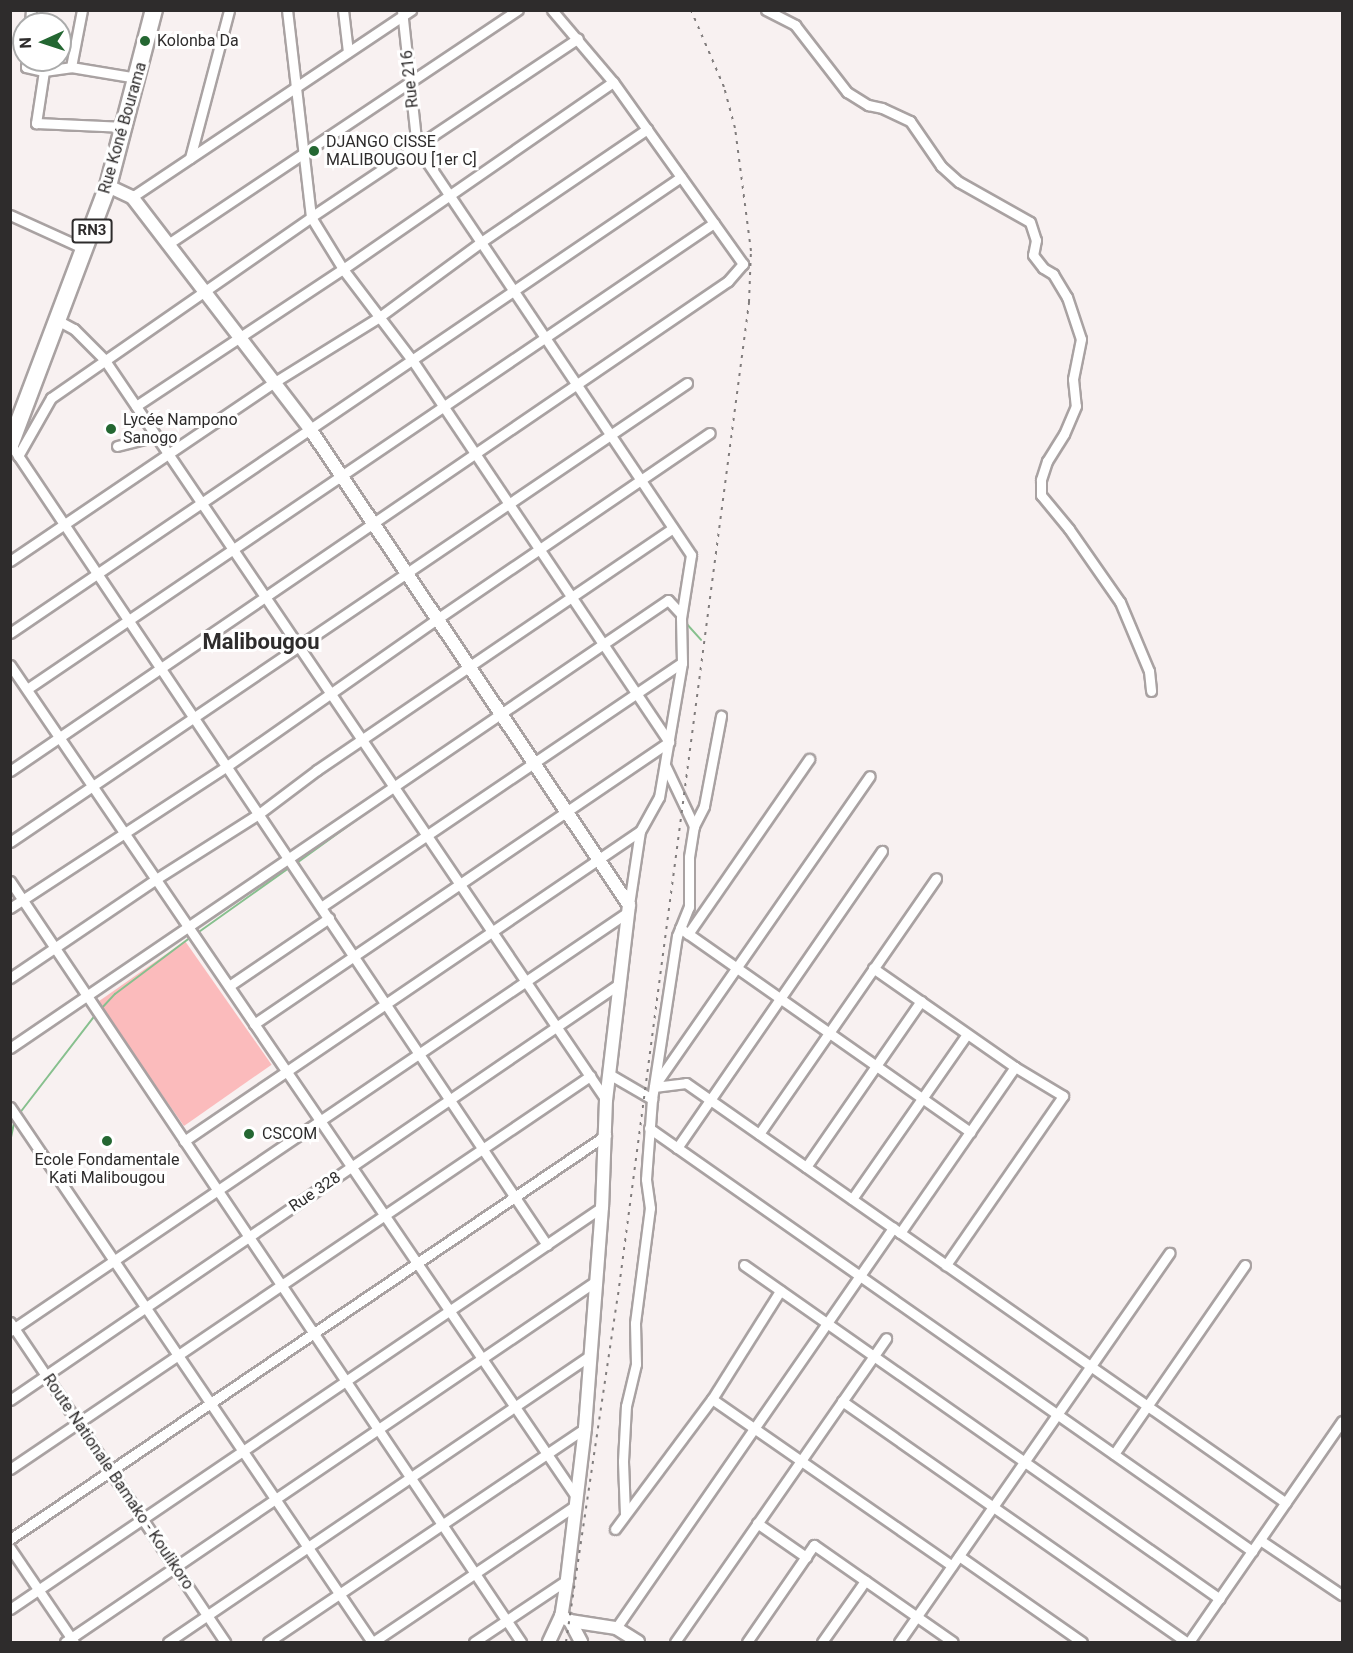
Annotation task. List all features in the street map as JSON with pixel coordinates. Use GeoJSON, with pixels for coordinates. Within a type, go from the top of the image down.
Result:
{"type":"FeatureCollection","features":[{"type":"Feature","properties":{"kind":"highway","name":"Rue Koné Bourama"},"geometry":{"type":"LineString","coordinates":[[13,449],[57,320],[108,186],[154,10]]}},
{"type":"Feature","properties":{"kind":"street"},"geometry":{"type":"LineString","coordinates":[[72,62],[82,10]]}},
{"type":"Feature","properties":{"kind":"street"},"geometry":{"type":"LineString","coordinates":[[190,158],[228,10]]}},
{"type":"Feature","properties":{"kind":"street"},"geometry":{"type":"LineString","coordinates":[[287,10],[311,217],[343,269],[412,360],[669,742]]}},
{"type":"Feature","properties":{"kind":"street"},"geometry":{"type":"LineString","coordinates":[[343,10],[348,52]]}},
{"type":"Feature","properties":{"kind":"street"},"geometry":{"type":"LineString","coordinates":[[168,244],[518,10]]}},
{"type":"Feature","properties":{"kind":"street"},"geometry":{"type":"LineString","coordinates":[[10,771],[61,739],[160,667],[728,281],[743,264],[613,82],[552,10]]}},
{"type":"Feature","properties":{"kind":"street"},"geometry":{"type":"LineString","coordinates":[[766,10],[795,25],[847,92],[868,105],[882,108],[910,121],[941,166],[959,182],[1030,222],[1036,240],[1033,255],[1043,268],[1053,274],[1067,297],[1081,339],[1072,379],[1076,406],[1064,434],[1047,461],[1041,480],[1041,495],[1069,529],[1120,602],[1149,671],[1151,691]]}},
{"type":"Feature","properties":{"kind":"street"},"geometry":{"type":"LineString","coordinates":[[132,197],[405,12]]}},
{"type":"Feature","properties":{"kind":"street","name":"Rue 216"},"geometry":{"type":"LineString","coordinates":[[405,12],[417,147]]}},
{"type":"Feature","properties":{"kind":"street"},"geometry":{"type":"LineString","coordinates":[[547,1245],[260,813],[13,449],[51,398],[104,359],[578,38]]}},
{"type":"Feature","properties":{"kind":"street"},"geometry":{"type":"LineString","coordinates":[[72,67],[137,78]]}},
{"type":"Feature","properties":{"kind":"street"},"geometry":{"type":"LineString","coordinates":[[44,72],[36,123],[125,127]]}},
{"type":"Feature","properties":{"kind":"street"},"geometry":{"type":"LineString","coordinates":[[136,406],[343,269],[613,82]]}},
{"type":"Feature","properties":{"kind":"street"},"geometry":{"type":"LineString","coordinates":[[10,561],[273,383],[378,318],[481,242],[647,129]]}},
{"type":"Feature","properties":{"kind":"street"},"geometry":{"type":"LineString","coordinates":[[417,147],[691,555],[681,614],[682,663],[665,765],[659,797],[640,831],[628,908],[606,1100],[602,1207],[591,1355],[567,1580],[565,1619],[549,1642]]}},
{"type":"Feature","properties":{"kind":"street"},"geometry":{"type":"LineString","coordinates":[[10,633],[681,177]]}},
{"type":"Feature","properties":{"kind":"street"},"geometry":{"type":"LineString","coordinates":[[108,186],[132,197],[310,429],[534,763],[628,908]]}},
{"type":"Feature","properties":{"kind":"street"},"geometry":{"type":"LineString","coordinates":[[10,215],[85,249]]}},
{"type":"Feature","properties":{"kind":"street"},"geometry":{"type":"LineString","coordinates":[[27,689],[714,223]]}},
{"type":"Feature","properties":{"kind":"street"},"geometry":{"type":"LineString","coordinates":[[57,320],[74,329],[104,359],[606,1100]]}},
{"type":"Feature","properties":{"kind":"street"},"geometry":{"type":"LineString","coordinates":[[10,842],[687,383]]}},
{"type":"Feature","properties":{"kind":"street"},"geometry":{"type":"LineString","coordinates":[[10,908],[124,831],[227,766],[437,619],[710,433]]}},
{"type":"Feature","properties":{"kind":"street"},"geometry":{"type":"LineString","coordinates":[[117,446],[156,436]]}},
{"type":"Feature","properties":{"kind":"street"},"geometry":{"type":"LineString","coordinates":[[10,978],[156,879],[260,813],[362,739],[673,528]]}},
{"type":"Feature","properties":{"kind":"street"},"geometry":{"type":"LineString","coordinates":[[10,1048],[668,600],[681,614]]}},
{"type":"Feature","properties":{"kind":"street"},"geometry":{"type":"LineString","coordinates":[[321,907],[682,663]]}},
{"type":"Feature","properties":{"kind":"street"},"geometry":{"type":"LineString","coordinates":[[10,665],[385,1215],[576,1502]]}},
{"type":"Feature","properties":{"kind":"street"},"geometry":{"type":"LineString","coordinates":[[626,1514],[623,1461],[627,1406],[636,1364],[635,1323],[650,1208],[646,1179],[651,1099],[688,907],[689,856],[694,825],[704,806],[721,716]]}},
{"type":"Feature","properties":{"kind":"street"},"geometry":{"type":"LineString","coordinates":[[254,1024],[669,742]]}},
{"type":"Feature","properties":{"kind":"street"},"geometry":{"type":"LineString","coordinates":[[684,931],[809,759]]}},
{"type":"Feature","properties":{"kind":"street"},"geometry":{"type":"LineString","coordinates":[[665,765],[694,825]]}},
{"type":"Feature","properties":{"kind":"street"},"geometry":{"type":"LineString","coordinates":[[654,1088],[870,776]]}},
{"type":"Feature","properties":{"kind":"street"},"geometry":{"type":"LineString","coordinates":[[184,1141],[640,831]]}},
{"type":"Feature","properties":{"kind":"street"},"geometry":{"type":"LineString","coordinates":[[677,1148],[882,851]]}},
{"type":"Feature","properties":{"kind":"street"},"geometry":{"type":"LineString","coordinates":[[759,1134],[936,878]]}},
{"type":"Feature","properties":{"kind":"street"},"geometry":{"type":"LineString","coordinates":[[10,881],[521,1642]]}},
{"type":"Feature","properties":{"kind":"street"},"geometry":{"type":"LineString","coordinates":[[12,1327],[114,1261],[526,981],[628,908]]}},
{"type":"Feature","properties":{"kind":"street"},"geometry":{"type":"LineString","coordinates":[[229,986],[329,918]]}},
{"type":"Feature","properties":{"kind":"street"},"geometry":{"type":"LineString","coordinates":[[684,931],[970,1132]]}},
{"type":"Feature","properties":{"kind":"street"},"geometry":{"type":"LineString","coordinates":[[873,968],[1015,1067],[1063,1096],[946,1265]]}},
{"type":"Feature","properties":{"kind":"street","name":"Rue 328"},"geometry":{"type":"LineString","coordinates":[[10,1400],[619,984]]}},
{"type":"Feature","properties":{"kind":"street"},"geometry":{"type":"LineString","coordinates":[[806,1167],[921,1001]]}},
{"type":"Feature","properties":{"kind":"street"},"geometry":{"type":"LineString","coordinates":[[852,1199],[967,1034]]}},
{"type":"Feature","properties":{"kind":"street"},"geometry":{"type":"LineString","coordinates":[[616,1628],[860,1276],[970,1132],[1015,1067]]}},
{"type":"Feature","properties":{"kind":"street"},"geometry":{"type":"LineString","coordinates":[[609,1074],[651,1099]]}},
{"type":"Feature","properties":{"kind":"street"},"geometry":{"type":"LineString","coordinates":[[10,1469],[590,1076]]}},
{"type":"Feature","properties":{"kind":"street"},"geometry":{"type":"LineString","coordinates":[[654,1088],[686,1083],[1286,1503]]}},
{"type":"Feature","properties":{"kind":"street"},"geometry":{"type":"LineString","coordinates":[[12,1111],[372,1642],[475,1574],[576,1502]]}},
{"type":"Feature","properties":{"kind":"street"},"geometry":{"type":"LineString","coordinates":[[649,1128],[1252,1551]]}},
{"type":"Feature","properties":{"kind":"street"},"geometry":{"type":"LineString","coordinates":[[10,1539],[606,1135]]}},
{"type":"Feature","properties":{"kind":"street"},"geometry":{"type":"LineString","coordinates":[[10,1609],[602,1207]]}},
{"type":"Feature","properties":{"kind":"street"},"geometry":{"type":"LineString","coordinates":[[899,1642],[1169,1253]]}},
{"type":"Feature","properties":{"kind":"street"},"geometry":{"type":"LineString","coordinates":[[744,1265],[1220,1599]]}},
{"type":"Feature","properties":{"kind":"street"},"geometry":{"type":"LineString","coordinates":[[1114,1454],[1245,1265]]}},
{"type":"Feature","properties":{"kind":"street"},"geometry":{"type":"LineString","coordinates":[[10,1548],[70,1641],[596,1281]]}},
{"type":"Feature","properties":{"kind":"street"},"geometry":{"type":"LineString","coordinates":[[615,1529],[712,1399],[780,1291]]}},
{"type":"Feature","properties":{"kind":"street","name":"Route Nationale Bamako - Koulikoro"},"geometry":{"type":"LineString","coordinates":[[12,1327],[225,1642]]}},
{"type":"Feature","properties":{"kind":"street"},"geometry":{"type":"LineString","coordinates":[[675,1642],[886,1338]]}},
{"type":"Feature","properties":{"kind":"street"},"geometry":{"type":"LineString","coordinates":[[168,1642],[591,1355]]}},
{"type":"Feature","properties":{"kind":"street"},"geometry":{"type":"LineString","coordinates":[[712,1399],[952,1566]]}},
{"type":"Feature","properties":{"kind":"street"},"geometry":{"type":"LineString","coordinates":[[842,1401],[1188,1642],[1342,1421]]}},
{"type":"Feature","properties":{"kind":"street"},"geometry":{"type":"LineString","coordinates":[[268,1642],[585,1428]]}},
{"type":"Feature","properties":{"kind":"street"},"geometry":{"type":"LineString","coordinates":[[758,1523],[806,1557]]}},
{"type":"Feature","properties":{"kind":"street"},"geometry":{"type":"LineString","coordinates":[[1260,1540],[1342,1595]]}},
{"type":"Feature","properties":{"kind":"street"},"geometry":{"type":"LineString","coordinates":[[747,1642],[814,1545],[953,1642]]}},
{"type":"Feature","properties":{"kind":"street"},"geometry":{"type":"LineString","coordinates":[[959,1556],[1082,1642]]}},
{"type":"Feature","properties":{"kind":"street"},"geometry":{"type":"LineString","coordinates":[[474,1642],[567,1580]]}},
{"type":"Feature","properties":{"kind":"street"},"geometry":{"type":"LineString","coordinates":[[822,1642],[865,1581]]}},
{"type":"Feature","properties":{"kind":"street"},"geometry":{"type":"LineString","coordinates":[[565,1619],[616,1628],[638,1642]]}},
{"type":"Feature","properties":{"kind":"street"},"geometry":{"type":"LineString","coordinates":[[565,1619],[581,1642]]}},
{"type":"Feature","properties":{"kind":"shaded area"},"geometry":{"type":"Polygon","coordinates":[[[185,941],[272,1065],[184,1126],[97,1002],[185,941]]]}},
{"type":"Feature","properties":{"kind":"waterway"},"geometry":{"type":"LineString","coordinates":[[685,622],[701,640]]}},
{"type":"Feature","properties":{"kind":"waterway"},"geometry":{"type":"LineString","coordinates":[[399,790],[438,762]]}},
{"type":"Feature","properties":{"kind":"waterway"},"geometry":{"type":"LineString","coordinates":[[294,865],[394,793]]}},
{"type":"Feature","properties":{"kind":"waterway"},"geometry":{"type":"LineString","coordinates":[[196,934],[289,868]]}},
{"type":"Feature","properties":{"kind":"waterway"},"geometry":{"type":"LineString","coordinates":[[100,1010],[115,994],[191,937]]}},
{"type":"Feature","properties":{"kind":"waterway"},"geometry":{"type":"LineString","coordinates":[[19,1114],[96,1014]]}},
{"type":"Feature","properties":{"kind":"waterway"},"geometry":{"type":"LineString","coordinates":[[10,1142],[15,1119]]}},
{"type":"Feature","properties":{"kind":"railway"},"geometry":{"type":"LineString","coordinates":[[566,1642],[618,1295],[749,302],[751,251],[735,128],[724,87],[691,10]]}},
{"type":"Feature","properties":{"kind":"place","name":"Kolonba Da"},"geometry":{"type":"Point","coordinates":[145,41]}},
{"type":"Feature","properties":{"kind":"place","name":"DJANGO CISSE MALIBOUGOU [1er C]"},"geometry":{"type":"Point","coordinates":[314,151]}},
{"type":"Feature","properties":{"kind":"place","name":"Lycée Nampono Sanogo"},"geometry":{"type":"Point","coordinates":[111,429]}},
{"type":"Feature","properties":{"kind":"place","name":"CSCOM"},"geometry":{"type":"Point","coordinates":[249,1134]}},
{"type":"Feature","properties":{"kind":"place","name":"Ecole Fondamentale Kati Malibougou"},"geometry":{"type":"Point","coordinates":[107,1141]}},
{"type":"Feature","properties":{"kind":"district","name":"Malibougou"},"geometry":{"type":"Point","coordinates":[261,642]}}]}
